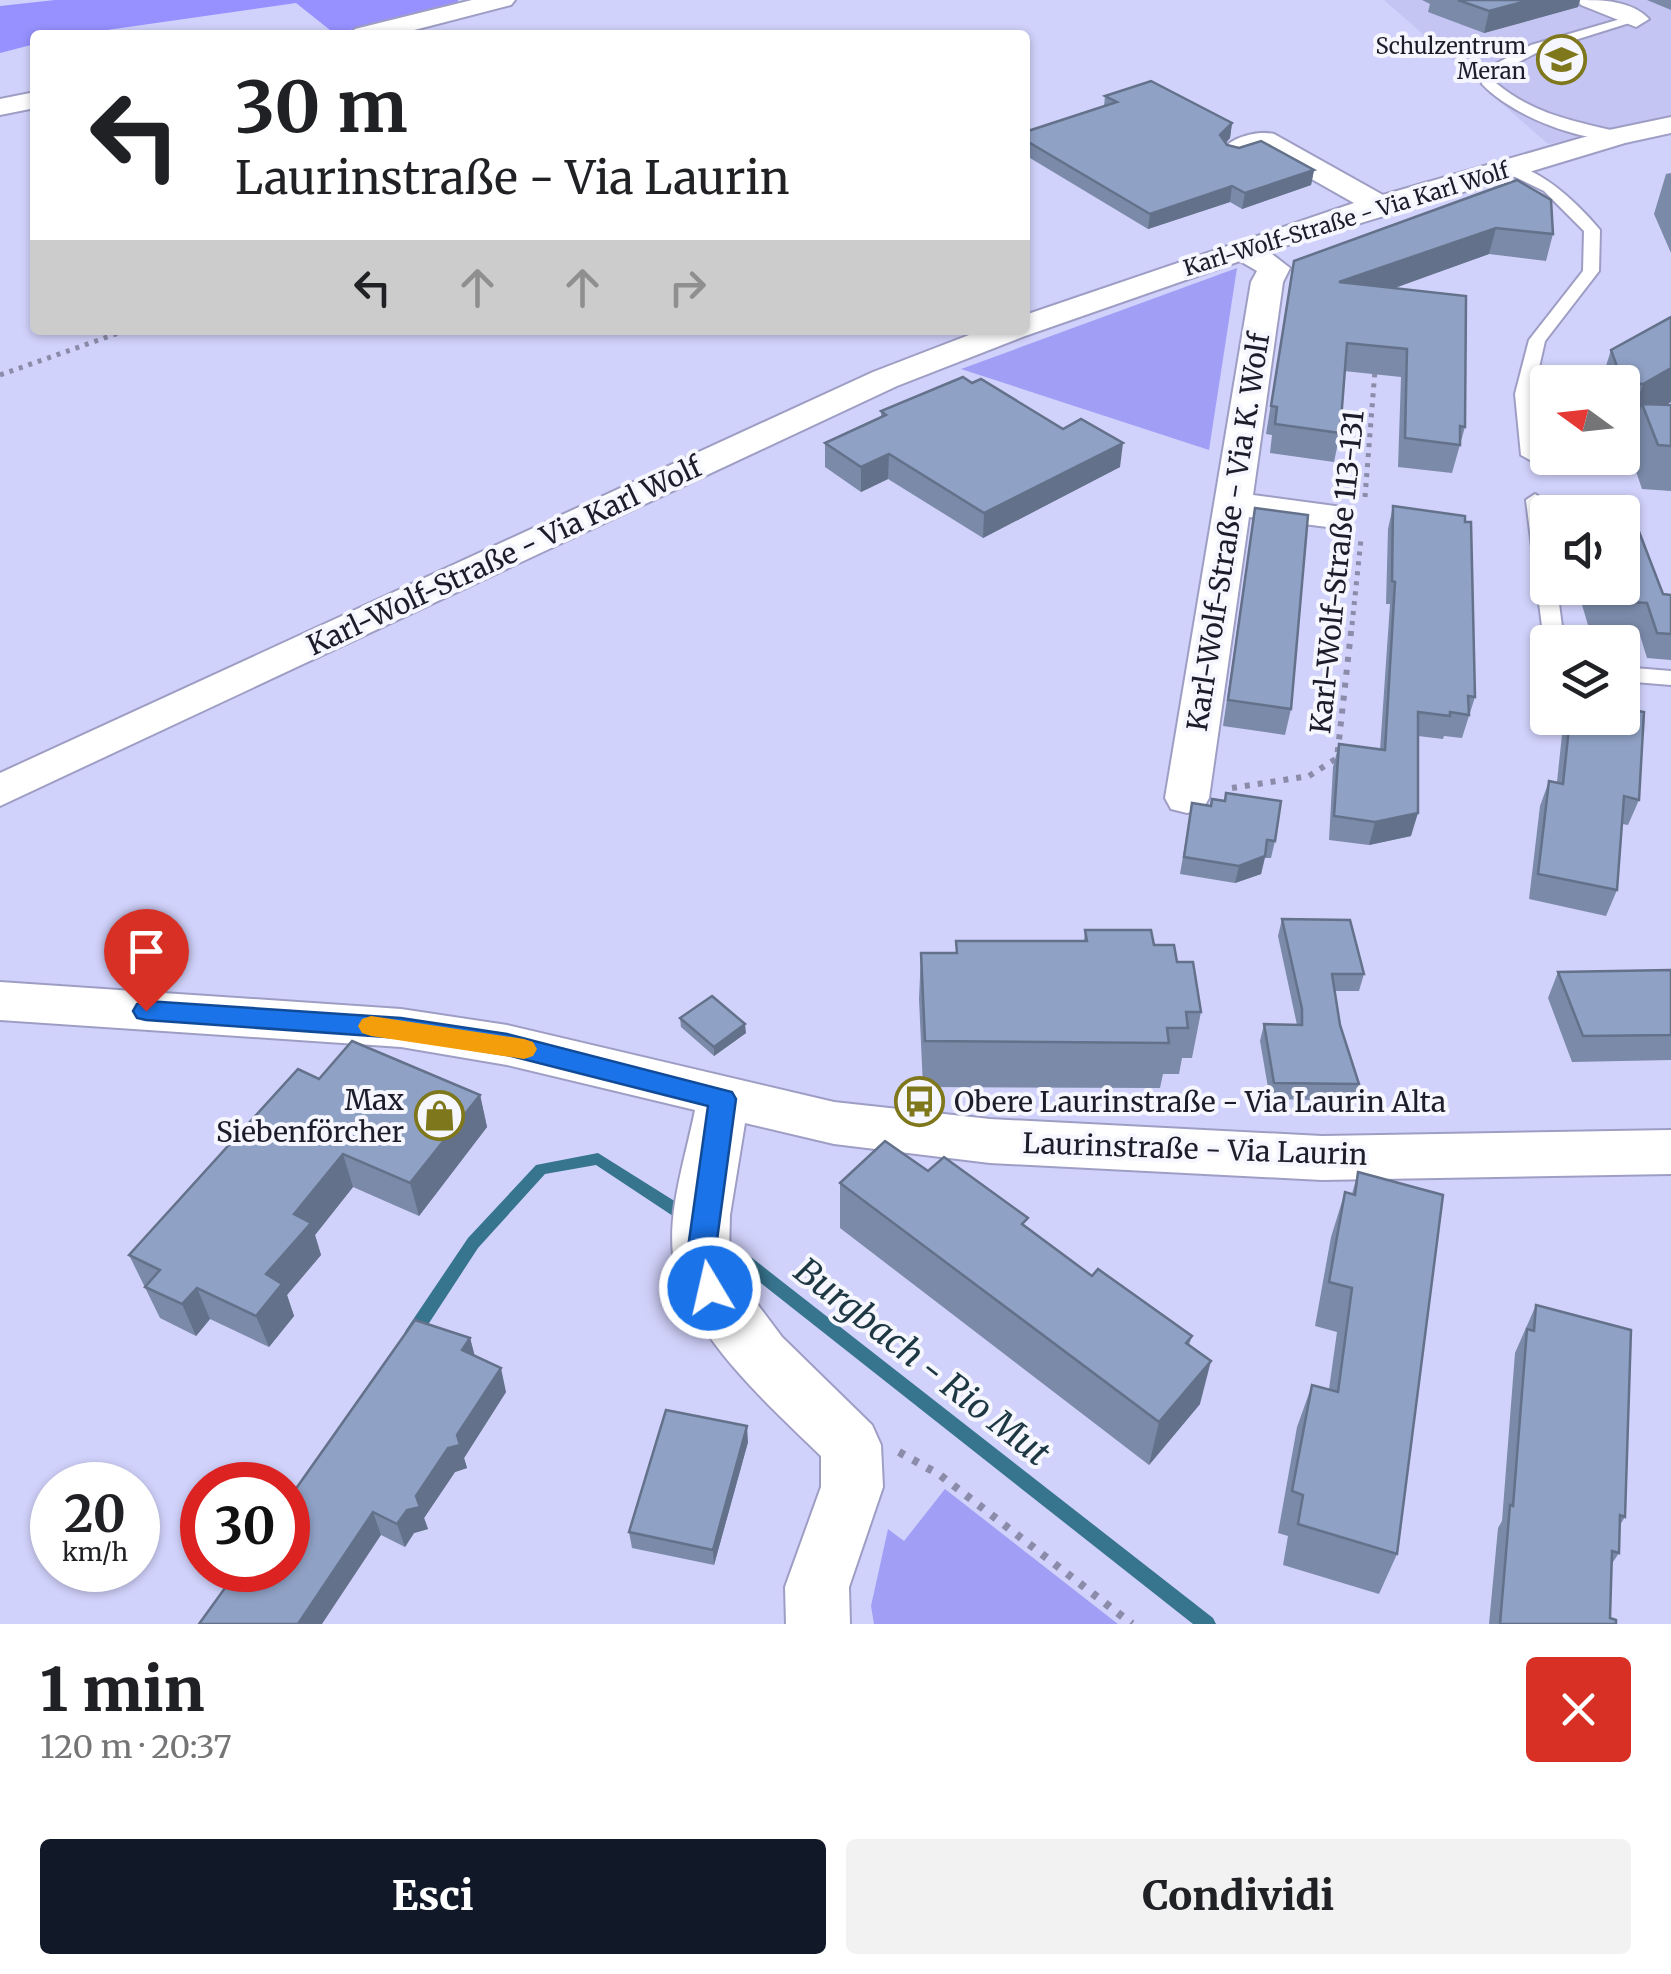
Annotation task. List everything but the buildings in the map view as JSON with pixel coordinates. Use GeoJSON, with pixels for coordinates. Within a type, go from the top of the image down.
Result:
{"type":"FeatureCollection","features":[{"type":"Feature","properties":{"kind":"street"},"geometry":{"type":"LineString","coordinates":[[384,30],[502,0]]}},
{"type":"Feature","properties":{"kind":"street"},"geometry":{"type":"LineString","coordinates":[[1590,0],[1636,19]]}},
{"type":"Feature","properties":{"kind":"street"},"geometry":{"type":"LineString","coordinates":[[0,107],[30,101]]}},
{"type":"Feature","properties":{"kind":"street","name":"Karl-Wolf-Straße - Via Karl Wolf"},"geometry":{"type":"LineString","coordinates":[[1030,325],[1273,262],[1391,202],[1619,136],[1671,125]]}},
{"type":"Feature","properties":{"kind":"street"},"geometry":{"type":"LineString","coordinates":[[1236,150],[1264,140],[1436,220]]}},
{"type":"Feature","properties":{"kind":"street","name":"Karl-Wolf-Straße - Via K. Wolf"},"geometry":{"type":"LineString","coordinates":[[1186,798],[1273,262]]}},
{"type":"Feature","properties":{"kind":"street","name":"Karl-Wolf-Straße - Via Karl Wolf"},"geometry":{"type":"LineString","coordinates":[[0,791],[867,388],[1000,335]]}},
{"type":"Feature","properties":{"kind":"street"},"geometry":{"type":"LineString","coordinates":[[1232,504],[1354,517]]}},
{"type":"Feature","properties":{"kind":"street","name":"Laurinstraße - Via Laurin"},"geometry":{"type":"LineString","coordinates":[[0,1001],[401,1028],[507,1044],[834,1123],[990,1141],[1322,1158],[1671,1152]]}},
{"type":"Feature","properties":{"kind":"street"},"geometry":{"type":"LineString","coordinates":[[722,1099],[704,1229],[710,1288],[766,1361],[851,1445],[852,1487],[818,1587],[818,1624]]}},
{"type":"Feature","properties":{"kind":"lane"},"geometry":{"type":"LineString","coordinates":[[1619,136],[1553,122],[1527,112],[1489,84],[1489,72],[1498,62],[1525,52],[1636,19]]}},
{"type":"Feature","properties":{"kind":"lane"},"geometry":{"type":"LineString","coordinates":[[1508,168],[1549,188],[1592,230],[1590,271],[1537,340],[1531,365]]}},
{"type":"Feature","properties":{"kind":"lane"},"geometry":{"type":"LineString","coordinates":[[1530,369],[1524,394],[1530,455]]}},
{"type":"Feature","properties":{"kind":"lane"},"geometry":{"type":"LineString","coordinates":[[1640,675],[1671,678]]}},
{"type":"Feature","properties":{"kind":"path"},"geometry":{"type":"LineString","coordinates":[[0,376],[113,335]]}},
{"type":"Feature","properties":{"kind":"path","name":"Karl-Wolf-Straße 113-131"},"geometry":{"type":"LineString","coordinates":[[1186,798],[1309,776],[1337,758],[1354,517],[1369,482],[1376,362]]}},
{"type":"Feature","properties":{"kind":"path"},"geometry":{"type":"LineString","coordinates":[[851,1445],[879,1441],[940,1475],[1132,1624]]}},
{"type":"Feature","properties":{"kind":"shaded area"},"geometry":{"type":"Polygon","coordinates":[[[55,0],[458,0],[350,30],[330,30],[296,3],[107,30],[30,30],[30,45],[0,53],[0,6],[55,0]]]}},
{"type":"Feature","properties":{"kind":"shaded area","name":"Schulzentrum Meran"},"geometry":{"type":"Polygon","coordinates":[[[1384,0],[1671,0],[1671,117],[1548,144],[1384,0]]]}},
{"type":"Feature","properties":{"kind":"shaded area"},"geometry":{"type":"Polygon","coordinates":[[[1237,268],[1209,450],[961,369],[1237,268]]]}},
{"type":"Feature","properties":{"kind":"shaded area"},"geometry":{"type":"Polygon","coordinates":[[[945,1489],[1118,1624],[874,1624],[871,1606],[888,1529],[904,1541],[945,1489]]]}},
{"type":"Feature","properties":{"kind":"waterway","name":"Burgbach - Rio Mut"},"geometry":{"type":"LineString","coordinates":[[412,1335],[473,1243],[541,1169],[598,1159],[687,1217]]}},
{"type":"Feature","properties":{"kind":"waterway","name":"Burgbach - Rio Mut"},"geometry":{"type":"LineString","coordinates":[[715,1238],[1207,1624]]}},
{"type":"Feature","properties":{"kind":"slow traffic"},"geometry":{"type":"LineString","coordinates":[[371,1026],[524,1049]]}},
{"type":"Feature","properties":{"kind":"place","name":"Schulzentrum Meran"},"geometry":{"type":"Point","coordinates":[1561,59]}},
{"type":"Feature","properties":{"kind":"place","name":"Obere Laurinstraße - Via Laurin Alta"},"geometry":{"type":"Point","coordinates":[919,1102]}},
{"type":"Feature","properties":{"kind":"place","name":"Max Siebenförcher"},"geometry":{"type":"Point","coordinates":[439,1116]}},
{"type":"Feature","properties":{"kind":"route"},"geometry":{"type":"LineString","coordinates":[[146,1011],[401,1028],[507,1044],[722,1099],[701,1255],[710,1288]]}}]}
